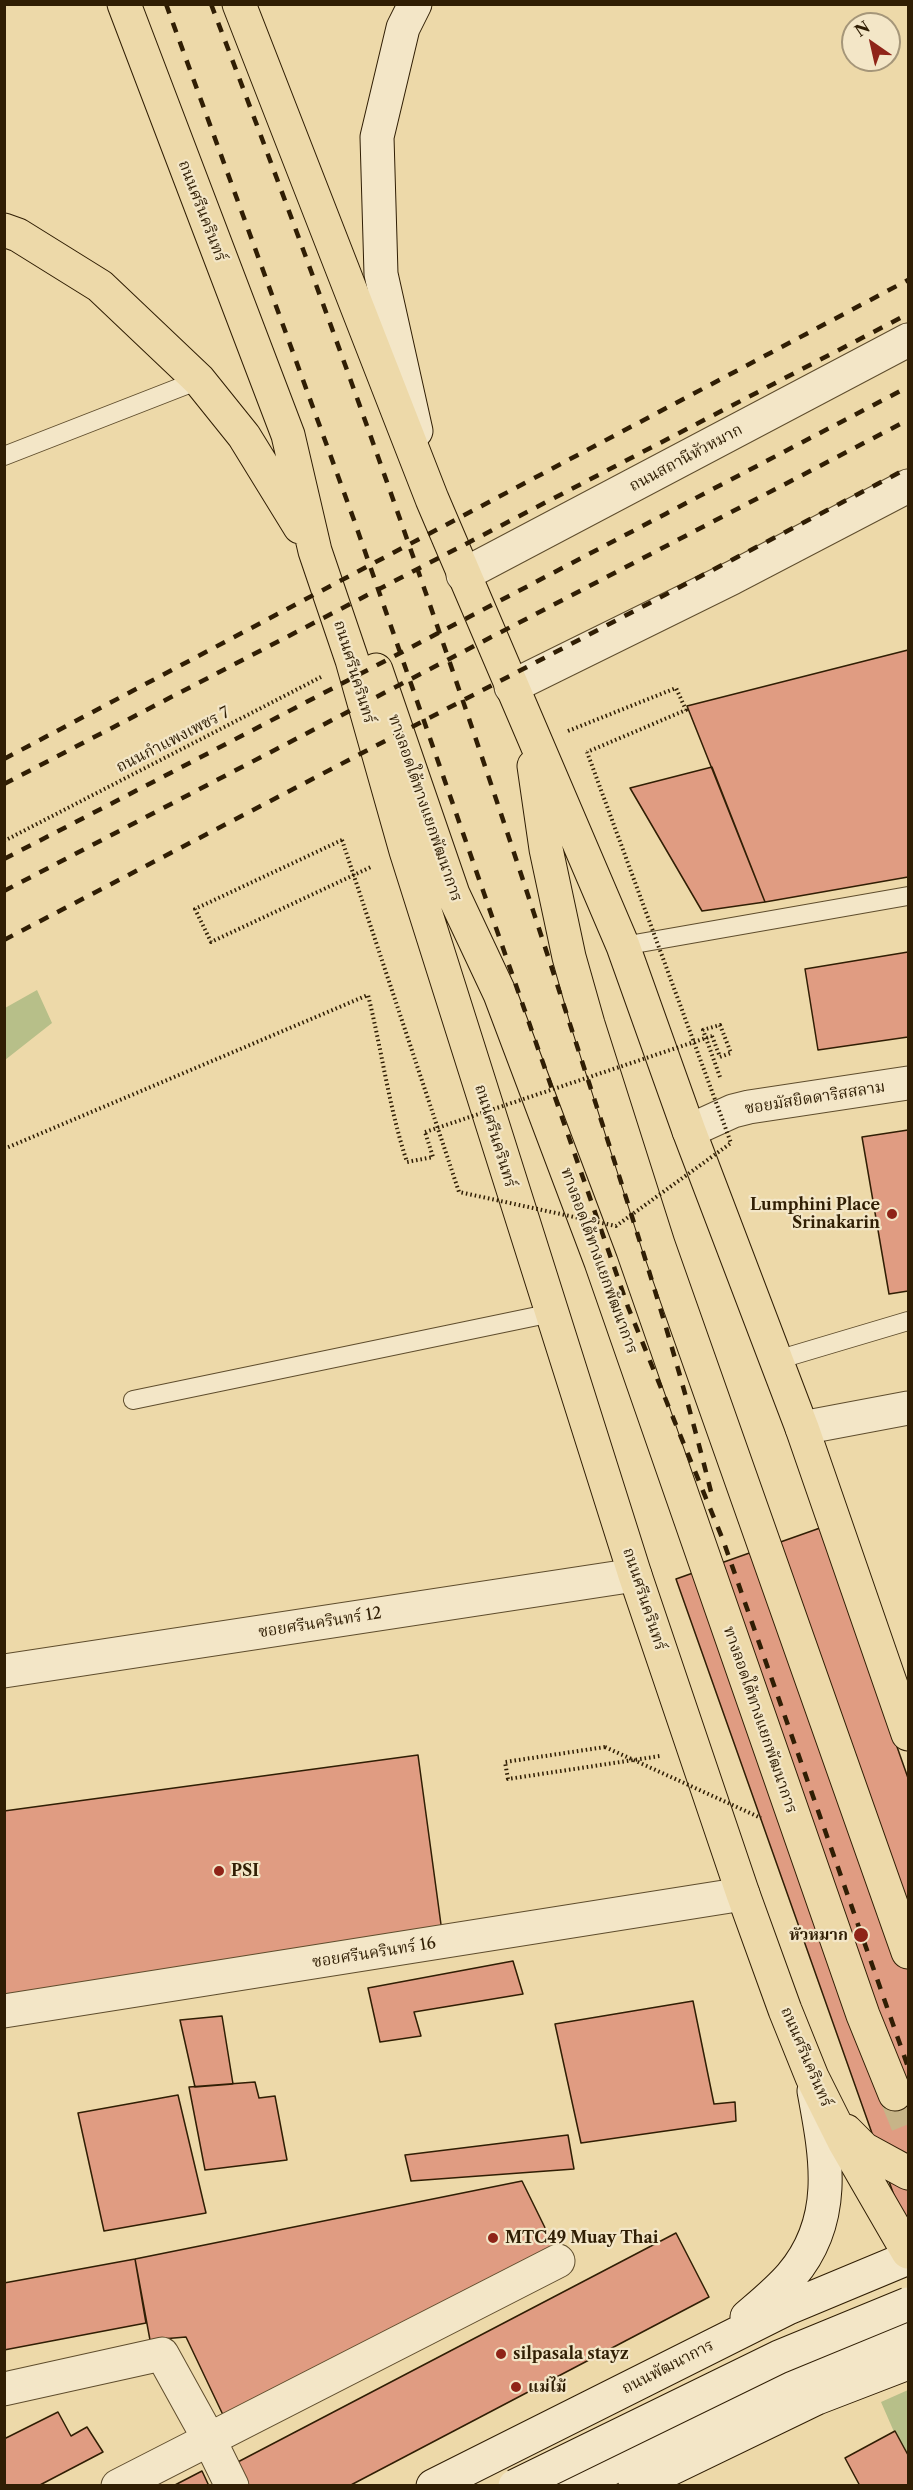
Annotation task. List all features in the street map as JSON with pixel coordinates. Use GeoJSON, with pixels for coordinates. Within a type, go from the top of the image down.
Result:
{"type":"FeatureCollection","features":[{"type":"Feature","properties":{"kind":"main road","name":"ถนนศรีนครินทร์"},"geometry":{"type":"LineString","coordinates":[[124,4],[288,435],[315,551],[352,660],[406,851],[635,1575],[743,1894],[784,2010],[812,2076],[832,2118],[909,2252]]}},
{"type":"Feature","properties":{"kind":"main road"},"geometry":{"type":"LineString","coordinates":[[239,4],[432,499],[623,946],[689,1131],[802,1428],[909,1734]]}},
{"type":"Feature","properties":{"kind":"main road"},"geometry":{"type":"LineString","coordinates":[[4,230],[18,235],[100,286],[199,380],[244,436],[315,551]]}},
{"type":"Feature","properties":{"kind":"main road","name":"ทางลอดใต้ทางแยกพัฒนาการ"},"geometry":{"type":"LineString","coordinates":[[288,435],[327,527],[453,894],[500,994],[601,1262],[859,2004],[895,2094]]}},
{"type":"Feature","properties":{"kind":"main road"},"geometry":{"type":"LineString","coordinates":[[532,732],[553,882],[568,957],[588,1024],[658,1244],[909,1952]]}},
{"type":"Feature","properties":{"kind":"main road"},"geometry":{"type":"LineString","coordinates":[[832,2118],[864,2149],[909,2173]]}},
{"type":"Feature","properties":{"kind":"street"},"geometry":{"type":"LineString","coordinates":[[415,4],[403,28],[377,137],[381,274],[432,499]]}},
{"type":"Feature","properties":{"kind":"street","name":"ถนนสถานีหัวหมาก"},"geometry":{"type":"LineString","coordinates":[[463,575],[909,340]]}},
{"type":"Feature","properties":{"kind":"street"},"geometry":{"type":"LineString","coordinates":[[512,687],[909,486]]}},
{"type":"Feature","properties":{"kind":"street","name":"ซอยมัสยิดดาริสสลาม"},"geometry":{"type":"LineString","coordinates":[[689,1131],[733,1111],[909,1083]]}},
{"type":"Feature","properties":{"kind":"street"},"geometry":{"type":"LineString","coordinates":[[802,1428],[909,1408]]}},
{"type":"Feature","properties":{"kind":"street","name":"ซอยศรีนครินทร์ 12"},"geometry":{"type":"LineString","coordinates":[[4,1671],[635,1575]]}},
{"type":"Feature","properties":{"kind":"street","name":"ซอยศรีนครินทร์ 16"},"geometry":{"type":"LineString","coordinates":[[4,2011],[743,1894]]}},
{"type":"Feature","properties":{"kind":"street"},"geometry":{"type":"LineString","coordinates":[[718,2341],[791,2276],[810,2248],[821,2219],[827,2186],[825,2152],[812,2076]]}},
{"type":"Feature","properties":{"kind":"street","name":"ถนนพัฒนาการ"},"geometry":{"type":"LineString","coordinates":[[433,2486],[718,2341],[788,2308],[909,2258]]}},
{"type":"Feature","properties":{"kind":"street"},"geometry":{"type":"LineString","coordinates":[[118,2486],[558,2261]]}},
{"type":"Feature","properties":{"kind":"street"},"geometry":{"type":"LineString","coordinates":[[515,2486],[779,2357],[909,2304]]}},
{"type":"Feature","properties":{"kind":"street"},"geometry":{"type":"LineString","coordinates":[[574,2486],[788,2381],[909,2330]]}},
{"type":"Feature","properties":{"kind":"street"},"geometry":{"type":"LineString","coordinates":[[4,2389],[162,2354],[232,2486]]}},
{"type":"Feature","properties":{"kind":"street"},"geometry":{"type":"LineString","coordinates":[[635,2486],[754,2427],[909,2363]]}},
{"type":"Feature","properties":{"kind":"street"},"geometry":{"type":"LineString","coordinates":[[873,2376],[909,2379]]}},
{"type":"Feature","properties":{"kind":"street"},"geometry":{"type":"LineString","coordinates":[[503,2450],[538,2462],[550,2486]]}},
{"type":"Feature","properties":{"kind":"lane"},"geometry":{"type":"LineString","coordinates":[[4,456],[199,380]]}},
{"type":"Feature","properties":{"kind":"lane"},"geometry":{"type":"LineString","coordinates":[[623,946],[909,896]]}},
{"type":"Feature","properties":{"kind":"lane"},"geometry":{"type":"LineString","coordinates":[[133,1400],[552,1314]]}},
{"type":"Feature","properties":{"kind":"lane"},"geometry":{"type":"LineString","coordinates":[[777,1360],[909,1321]]}},
{"type":"Feature","properties":{"kind":"path","name":"ถนนกำแพงเพชร 7"},"geometry":{"type":"LineString","coordinates":[[4,840],[352,660]]}},
{"type":"Feature","properties":{"kind":"path"},"geometry":{"type":"LineString","coordinates":[[406,851],[259,920],[211,942],[195,909],[342,840],[438,1128],[459,1192],[616,1226],[731,1143],[587,752],[686,711],[676,688],[635,704],[532,732]]}},
{"type":"Feature","properties":{"kind":"path"},"geometry":{"type":"LineString","coordinates":[[4,1149],[368,995],[384,1060],[395,1124],[408,1162],[433,1157],[425,1132],[438,1128],[694,1042],[712,1036],[720,1057],[731,1053],[720,1025],[703,1030],[733,1111]]}},
{"type":"Feature","properties":{"kind":"path"},"geometry":{"type":"LineString","coordinates":[[694,1752],[562,1769],[508,1779],[505,1762],[605,1747],[761,1818]]}},
{"type":"Feature","properties":{"kind":"green space"},"geometry":{"type":"Polygon","coordinates":[[[37,990],[52,1023],[5,1060],[5,1008],[37,990]]]}},
{"type":"Feature","properties":{"kind":"green space"},"geometry":{"type":"Polygon","coordinates":[[[908,2390],[908,2464],[881,2402],[908,2390]]]}},
{"type":"Feature","properties":{"kind":"building"},"geometry":{"type":"Polygon","coordinates":[[[908,650],[908,877],[765,902],[687,706],[908,650]]]}},
{"type":"Feature","properties":{"kind":"building"},"geometry":{"type":"Polygon","coordinates":[[[712,767],[765,902],[702,911],[630,788],[712,767]]]}},
{"type":"Feature","properties":{"kind":"building"},"geometry":{"type":"Polygon","coordinates":[[[908,952],[908,1037],[818,1050],[805,969],[908,952]]]}},
{"type":"Feature","properties":{"kind":"building","name":"Lumphini Place Srinakarin"},"geometry":{"type":"Polygon","coordinates":[[[908,1130],[908,1291],[889,1294],[862,1137],[908,1130]]]}},
{"type":"Feature","properties":{"kind":"building"},"geometry":{"type":"Polygon","coordinates":[[[820,1528],[908,1778],[908,2235],[676,1579],[820,1528]]]}},
{"type":"Feature","properties":{"kind":"building","name":"PSI"},"geometry":{"type":"Polygon","coordinates":[[[418,1755],[442,1932],[4,2007],[4,1811],[418,1755]]]}},
{"type":"Feature","properties":{"kind":"building"},"geometry":{"type":"Polygon","coordinates":[[[513,1961],[523,1994],[414,2012],[421,2036],[380,2042],[368,1988],[513,1961]]]}},
{"type":"Feature","properties":{"kind":"building"},"geometry":{"type":"Polygon","coordinates":[[[693,2001],[714,2104],[735,2102],[736,2121],[581,2143],[555,2024],[693,2001]]]}},
{"type":"Feature","properties":{"kind":"building"},"geometry":{"type":"Polygon","coordinates":[[[222,2016],[233,2084],[195,2087],[180,2020],[222,2016]]]}},
{"type":"Feature","properties":{"kind":"building"},"geometry":{"type":"Polygon","coordinates":[[[255,2082],[259,2098],[275,2096],[287,2160],[205,2170],[189,2087],[255,2082]]]}},
{"type":"Feature","properties":{"kind":"building"},"geometry":{"type":"Polygon","coordinates":[[[178,2095],[206,2213],[104,2231],[78,2113],[178,2095]]]}},
{"type":"Feature","properties":{"kind":"building"},"geometry":{"type":"Polygon","coordinates":[[[568,2135],[574,2169],[411,2181],[405,2155],[568,2135]]]}},
{"type":"Feature","properties":{"kind":"building"},"geometry":{"type":"Polygon","coordinates":[[[522,2181],[554,2246],[224,2417],[186,2337],[150,2340],[135,2259],[522,2181]]]}},
{"type":"Feature","properties":{"kind":"building"},"geometry":{"type":"Polygon","coordinates":[[[676,2233],[709,2297],[349,2486],[246,2486],[234,2464],[676,2233]]]}},
{"type":"Feature","properties":{"kind":"building"},"geometry":{"type":"Polygon","coordinates":[[[135,2259],[146,2323],[4,2350],[4,2283],[135,2259]]]}},
{"type":"Feature","properties":{"kind":"building"},"geometry":{"type":"Polygon","coordinates":[[[58,2412],[71,2436],[87,2427],[103,2452],[38,2486],[4,2486],[4,2439],[58,2412]]]}},
{"type":"Feature","properties":{"kind":"building"},"geometry":{"type":"Polygon","coordinates":[[[895,2431],[908,2455],[908,2486],[860,2486],[845,2458],[895,2431]]]}},
{"type":"Feature","properties":{"kind":"building"},"geometry":{"type":"Polygon","coordinates":[[[202,2471],[209,2486],[173,2486],[202,2471]]]}},
{"type":"Feature","properties":{"kind":"tunnel"},"geometry":{"type":"LineString","coordinates":[[895,2094],[908,2126]]}},
{"type":"Feature","properties":{"kind":"railway"},"geometry":{"type":"LineString","coordinates":[[166,4],[354,520],[628,1307],[723,1540],[908,2067]]}},
{"type":"Feature","properties":{"kind":"railway"},"geometry":{"type":"LineString","coordinates":[[211,4],[347,369],[475,737],[640,1240],[713,1500]]}},
{"type":"Feature","properties":{"kind":"railway"},"geometry":{"type":"LineString","coordinates":[[4,759],[908,280]]}},
{"type":"Feature","properties":{"kind":"railway"},"geometry":{"type":"LineString","coordinates":[[4,784],[908,314]]}},
{"type":"Feature","properties":{"kind":"railway"},"geometry":{"type":"LineString","coordinates":[[4,859],[908,387]]}},
{"type":"Feature","properties":{"kind":"railway"},"geometry":{"type":"LineString","coordinates":[[4,891],[908,420]]}},
{"type":"Feature","properties":{"kind":"railway"},"geometry":{"type":"LineString","coordinates":[[4,940],[908,468]]}},
{"type":"Feature","properties":{"kind":"place","name":"Lumphini Place Srinakarin"},"geometry":{"type":"Point","coordinates":[892,1214]}},
{"type":"Feature","properties":{"kind":"place","name":"PSI"},"geometry":{"type":"Point","coordinates":[219,1871]}},
{"type":"Feature","properties":{"kind":"place","name":"หัวหมาก"},"geometry":{"type":"Point","coordinates":[861,1935]}},
{"type":"Feature","properties":{"kind":"place","name":"MTC49 Muay Thai"},"geometry":{"type":"Point","coordinates":[493,2238]}},
{"type":"Feature","properties":{"kind":"place","name":"silpasala stayz"},"geometry":{"type":"Point","coordinates":[501,2354]}},
{"type":"Feature","properties":{"kind":"place","name":"แม่ไม้"},"geometry":{"type":"Point","coordinates":[516,2387]}}]}
